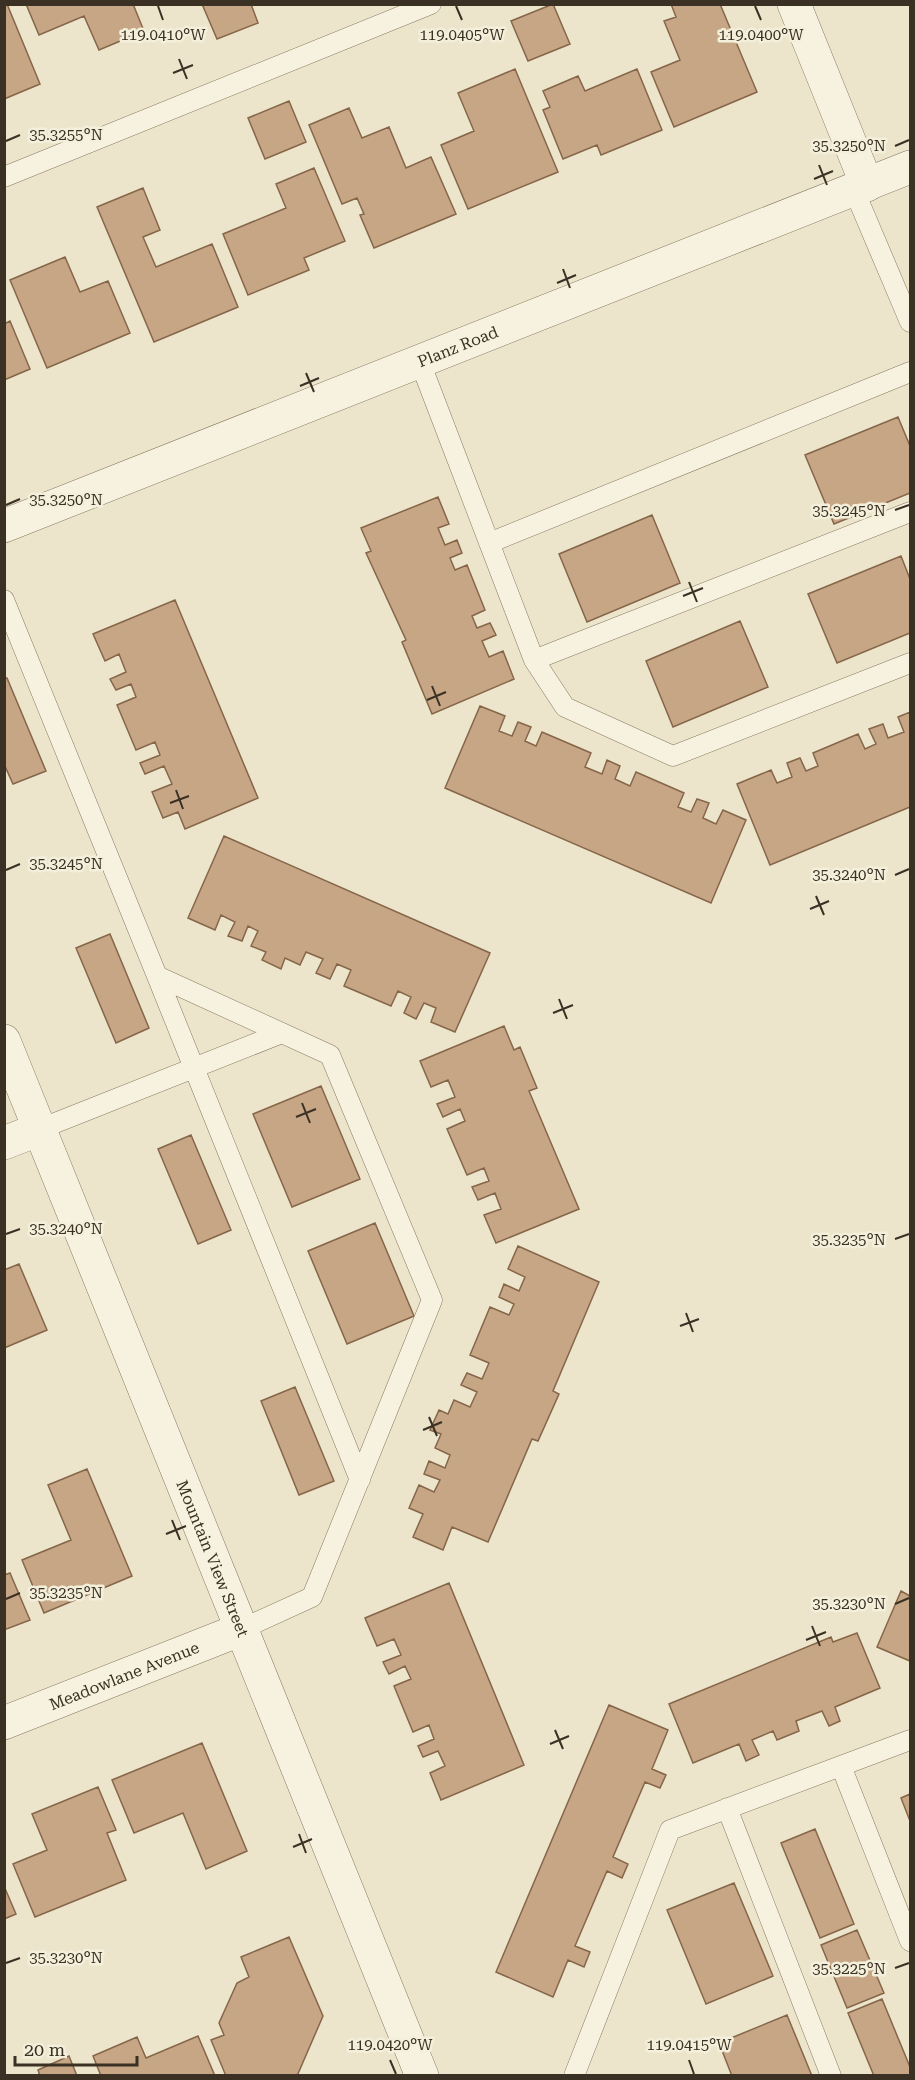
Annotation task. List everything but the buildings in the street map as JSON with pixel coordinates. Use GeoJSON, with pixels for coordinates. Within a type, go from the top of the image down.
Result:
{"type":"FeatureCollection","features":[{"type":"Feature","properties":{"kind":"street"},"geometry":{"type":"LineString","coordinates":[[795,4],[861,188]]}},
{"type":"Feature","properties":{"kind":"street","name":"Planz Road"},"geometry":{"type":"LineString","coordinates":[[4,526],[910,167]]}},
{"type":"Feature","properties":{"kind":"street","name":"Mountain View Street"},"geometry":{"type":"LineString","coordinates":[[4,1041],[422,2076]]}},
{"type":"Feature","properties":{"kind":"street"},"geometry":{"type":"LineString","coordinates":[[4,1143],[40,1129]]}},
{"type":"Feature","properties":{"kind":"street","name":"Meadowlane Avenue"},"geometry":{"type":"LineString","coordinates":[[4,1723],[242,1629]]}},
{"type":"Feature","properties":{"kind":"lane"},"geometry":{"type":"LineString","coordinates":[[4,177],[431,4]]}},
{"type":"Feature","properties":{"kind":"lane"},"geometry":{"type":"LineString","coordinates":[[861,188],[910,322]]}},
{"type":"Feature","properties":{"kind":"lane"},"geometry":{"type":"LineString","coordinates":[[420,362],[534,660],[565,707],[673,756],[910,663]]}},
{"type":"Feature","properties":{"kind":"lane"},"geometry":{"type":"LineString","coordinates":[[489,543],[910,372]]}},
{"type":"Feature","properties":{"kind":"lane"},"geometry":{"type":"LineString","coordinates":[[534,660],[910,512]]}},
{"type":"Feature","properties":{"kind":"lane"},"geometry":{"type":"LineString","coordinates":[[4,600],[360,1480]]}},
{"type":"Feature","properties":{"kind":"lane"},"geometry":{"type":"LineString","coordinates":[[157,976],[330,1055],[432,1300],[312,1597],[242,1629]]}},
{"type":"Feature","properties":{"kind":"lane"},"geometry":{"type":"LineString","coordinates":[[40,1129],[282,1033]]}},
{"type":"Feature","properties":{"kind":"lane"},"geometry":{"type":"LineString","coordinates":[[574,2076],[670,1830],[910,1740]]}},
{"type":"Feature","properties":{"kind":"lane"},"geometry":{"type":"LineString","coordinates":[[841,1766],[910,1941]]}},
{"type":"Feature","properties":{"kind":"lane"},"geometry":{"type":"LineString","coordinates":[[727,1808],[831,2076]]}}]}
